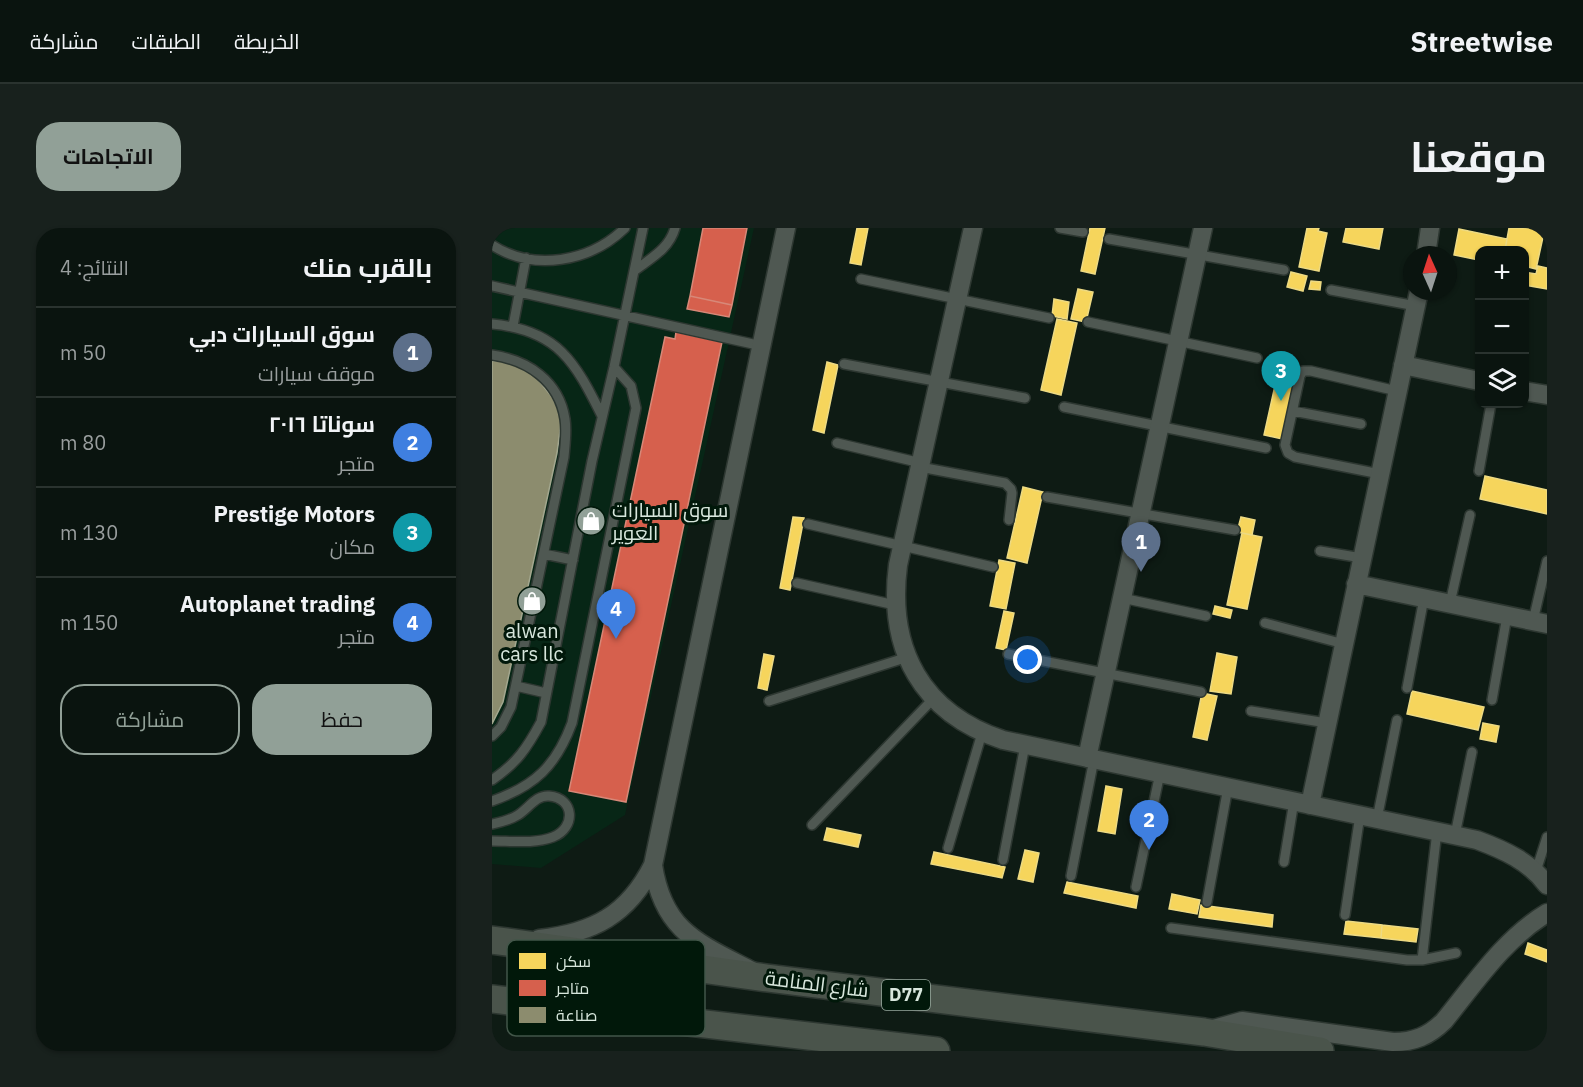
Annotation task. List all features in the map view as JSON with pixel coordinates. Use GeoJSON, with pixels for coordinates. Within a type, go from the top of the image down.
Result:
{"type":"FeatureCollection","features":[{"type":"Feature","properties":{"kind":"main road","name":"شارع المنامة"},"geometry":{"type":"LineString","coordinates":[[705,970],[1204,1032],[1320,1051]]}},
{"type":"Feature","properties":{"kind":"main road"},"geometry":{"type":"LineString","coordinates":[[492,999],[507,1001]]}},
{"type":"Feature","properties":{"kind":"main road"},"geometry":{"type":"LineString","coordinates":[[705,1024],[936,1051]]}},
{"type":"Feature","properties":{"kind":"street"},"geometry":{"type":"LineString","coordinates":[[521,940],[570,935],[604,921],[627,903],[646,879],[653,865],[786,228]]}},
{"type":"Feature","properties":{"kind":"street"},"geometry":{"type":"LineString","coordinates":[[973,228],[920,465],[896,585],[895,605],[899,630],[916,676],[933,699],[963,723],[982,733],[1025,745],[1455,835],[1498,848],[1542,878]]}},
{"type":"Feature","properties":{"kind":"street"},"geometry":{"type":"LineString","coordinates":[[1091,759],[1122,598],[1203,228]]}},
{"type":"Feature","properties":{"kind":"street"},"geometry":{"type":"LineString","coordinates":[[1302,803],[1327,723],[1417,300]]}},
{"type":"Feature","properties":{"kind":"street"},"geometry":{"type":"LineString","coordinates":[[1403,365],[1475,380]]}},
{"type":"Feature","properties":{"kind":"street"},"geometry":{"type":"LineString","coordinates":[[1529,392],[1547,395]]}},
{"type":"Feature","properties":{"kind":"street"},"geometry":{"type":"LineString","coordinates":[[1356,584],[1540,623]]}},
{"type":"Feature","properties":{"kind":"street"},"geometry":{"type":"LineString","coordinates":[[653,865],[655,881],[663,903],[677,924],[695,940]]}},
{"type":"Feature","properties":{"kind":"street"},"geometry":{"type":"LineString","coordinates":[[1204,1032],[1242,1021],[1393,1042],[1407,1042],[1421,1038],[1434,1031],[1444,1021],[1499,954],[1518,935],[1547,912]]}},
{"type":"Feature","properties":{"kind":"street"},"geometry":{"type":"LineString","coordinates":[[705,947],[767,978]]}},
{"type":"Feature","properties":{"kind":"lane"},"geometry":{"type":"LineString","coordinates":[[492,245],[540,261],[564,260],[586,254],[608,243],[625,228]]}},
{"type":"Feature","properties":{"kind":"lane"},"geometry":{"type":"LineString","coordinates":[[492,780],[509,768],[528,747],[541,722],[602,417],[643,228]]}},
{"type":"Feature","properties":{"kind":"lane"},"geometry":{"type":"LineString","coordinates":[[634,271],[663,250],[672,238],[675,228]]}},
{"type":"Feature","properties":{"kind":"lane"},"geometry":{"type":"LineString","coordinates":[[1060,228],[1083,232]]}},
{"type":"Feature","properties":{"kind":"lane"},"geometry":{"type":"LineString","coordinates":[[1109,239],[1284,270]]}},
{"type":"Feature","properties":{"kind":"lane"},"geometry":{"type":"LineString","coordinates":[[513,326],[526,258]]}},
{"type":"Feature","properties":{"kind":"lane"},"geometry":{"type":"LineString","coordinates":[[861,279],[1049,318]]}},
{"type":"Feature","properties":{"kind":"lane"},"geometry":{"type":"LineString","coordinates":[[492,286],[762,346]]}},
{"type":"Feature","properties":{"kind":"lane"},"geometry":{"type":"LineString","coordinates":[[1331,290],[1403,298]]}},
{"type":"Feature","properties":{"kind":"lane"},"geometry":{"type":"LineString","coordinates":[[1088,322],[1257,358]]}},
{"type":"Feature","properties":{"kind":"lane"},"geometry":{"type":"LineString","coordinates":[[492,324],[513,326],[536,334],[556,347],[573,364],[602,417]]}},
{"type":"Feature","properties":{"kind":"lane"},"geometry":{"type":"LineString","coordinates":[[492,355],[508,357],[540,374],[552,387],[563,412],[566,430],[564,457],[511,707],[501,727],[492,736]]}},
{"type":"Feature","properties":{"kind":"lane"},"geometry":{"type":"LineString","coordinates":[[844,364],[1025,398]]}},
{"type":"Feature","properties":{"kind":"lane"},"geometry":{"type":"LineString","coordinates":[[492,801],[513,794],[534,782],[563,746],[572,723],[636,408],[631,386],[614,367]]}},
{"type":"Feature","properties":{"kind":"lane"},"geometry":{"type":"LineString","coordinates":[[1380,474],[1291,455],[1285,445],[1300,376],[1307,370],[1397,391]]}},
{"type":"Feature","properties":{"kind":"lane"},"geometry":{"type":"LineString","coordinates":[[1064,407],[1266,448]]}},
{"type":"Feature","properties":{"kind":"lane"},"geometry":{"type":"LineString","coordinates":[[1479,471],[1490,408]]}},
{"type":"Feature","properties":{"kind":"lane"},"geometry":{"type":"LineString","coordinates":[[1293,411],[1361,424]]}},
{"type":"Feature","properties":{"kind":"lane"},"geometry":{"type":"LineString","coordinates":[[837,443],[920,465],[1005,483],[1011,489],[1012,494],[1009,520]]}},
{"type":"Feature","properties":{"kind":"lane"},"geometry":{"type":"LineString","coordinates":[[1047,497],[1235,530]]}},
{"type":"Feature","properties":{"kind":"lane"},"geometry":{"type":"LineString","coordinates":[[1449,603],[1470,515]]}},
{"type":"Feature","properties":{"kind":"lane"},"geometry":{"type":"LineString","coordinates":[[808,524],[993,567]]}},
{"type":"Feature","properties":{"kind":"lane"},"geometry":{"type":"LineString","coordinates":[[1320,550],[1362,558]]}},
{"type":"Feature","properties":{"kind":"lane"},"geometry":{"type":"LineString","coordinates":[[544,554],[573,560]]}},
{"type":"Feature","properties":{"kind":"lane"},"geometry":{"type":"LineString","coordinates":[[1540,623],[1547,561]]}},
{"type":"Feature","properties":{"kind":"lane"},"geometry":{"type":"LineString","coordinates":[[797,583],[895,605]]}},
{"type":"Feature","properties":{"kind":"lane"},"geometry":{"type":"LineString","coordinates":[[1122,598],[1206,616]]}},
{"type":"Feature","properties":{"kind":"lane"},"geometry":{"type":"LineString","coordinates":[[1407,688],[1424,598]]}},
{"type":"Feature","properties":{"kind":"lane"},"geometry":{"type":"LineString","coordinates":[[1492,700],[1507,616]]}},
{"type":"Feature","properties":{"kind":"lane"},"geometry":{"type":"LineString","coordinates":[[1265,623],[1344,644]]}},
{"type":"Feature","properties":{"kind":"lane"},"geometry":{"type":"LineString","coordinates":[[1008,654],[1201,692]]}},
{"type":"Feature","properties":{"kind":"lane"},"geometry":{"type":"LineString","coordinates":[[769,701],[908,657]]}},
{"type":"Feature","properties":{"kind":"lane"},"geometry":{"type":"LineString","coordinates":[[516,686],[546,693]]}},
{"type":"Feature","properties":{"kind":"lane"},"geometry":{"type":"LineString","coordinates":[[812,825],[933,699]]}},
{"type":"Feature","properties":{"kind":"lane"},"geometry":{"type":"LineString","coordinates":[[1251,711],[1327,723]]}},
{"type":"Feature","properties":{"kind":"lane"},"geometry":{"type":"LineString","coordinates":[[1345,915],[1368,817],[1397,720]]}},
{"type":"Feature","properties":{"kind":"lane"},"geometry":{"type":"LineString","coordinates":[[948,848],[982,733]]}},
{"type":"Feature","properties":{"kind":"lane"},"geometry":{"type":"LineString","coordinates":[[1003,860],[1025,745]]}},
{"type":"Feature","properties":{"kind":"lane"},"geometry":{"type":"LineString","coordinates":[[1455,835],[1472,752]]}},
{"type":"Feature","properties":{"kind":"lane"},"geometry":{"type":"LineString","coordinates":[[1071,876],[1091,759]]}},
{"type":"Feature","properties":{"kind":"lane"},"geometry":{"type":"LineString","coordinates":[[1136,887],[1160,773]]}},
{"type":"Feature","properties":{"kind":"lane"},"geometry":{"type":"LineString","coordinates":[[1207,902],[1228,787]]}},
{"type":"Feature","properties":{"kind":"lane"},"geometry":{"type":"LineString","coordinates":[[492,824],[506,821],[519,814],[538,798],[548,795],[566,804],[570,813],[570,823],[565,830],[552,837],[538,840],[492,841]]}},
{"type":"Feature","properties":{"kind":"lane"},"geometry":{"type":"LineString","coordinates":[[1284,862],[1302,803]]}},
{"type":"Feature","properties":{"kind":"lane"},"geometry":{"type":"LineString","coordinates":[[1422,960],[1437,831]]}},
{"type":"Feature","properties":{"kind":"lane"},"geometry":{"type":"LineString","coordinates":[[1542,878],[1547,837]]}},
{"type":"Feature","properties":{"kind":"lane"},"geometry":{"type":"LineString","coordinates":[[1171,928],[1394,959],[1422,960],[1456,953]]}},
{"type":"Feature","properties":{"kind":"shaded area","name":"سوق السيارات العوير"},"geometry":{"type":"Polygon","coordinates":[[[492,228],[754,228],[625,815],[541,868],[492,864],[492,228]]]}},
{"type":"Feature","properties":{"kind":"building: سكن"},"geometry":{"type":"Polygon","coordinates":[[[857,228],[868,228],[861,265],[850,263],[857,228]]]}},
{"type":"Feature","properties":{"kind":"building: سكن"},"geometry":{"type":"Polygon","coordinates":[[[1090,228],[1105,228],[1095,274],[1081,271],[1090,228]]]}},
{"type":"Feature","properties":{"kind":"building: سكن"},"geometry":{"type":"Polygon","coordinates":[[[1307,228],[1319,228],[1318,231],[1327,233],[1319,271],[1299,267],[1307,228]]]}},
{"type":"Feature","properties":{"kind":"building: سكن"},"geometry":{"type":"Polygon","coordinates":[[[1346,228],[1383,228],[1379,249],[1343,242],[1346,228]]]}},
{"type":"Feature","properties":{"kind":"building: سكن"},"geometry":{"type":"Polygon","coordinates":[[[1509,228],[1545,228],[1536,269],[1529,267],[1529,246],[1506,246],[1509,228]]]}},
{"type":"Feature","properties":{"kind":"building: سكن"},"geometry":{"type":"Polygon","coordinates":[[[1459,229],[1507,239],[1506,246],[1475,246],[1475,259],[1457,256],[1456,246],[1459,229]]]}},
{"type":"Feature","properties":{"kind":"building: سكن"},"geometry":{"type":"Polygon","coordinates":[[[1538,266],[1547,268],[1547,289],[1529,286],[1529,273],[1536,274],[1538,266]]]}},
{"type":"Feature","properties":{"kind":"building: سكن"},"geometry":{"type":"Polygon","coordinates":[[[1291,272],[1307,276],[1303,291],[1287,287],[1291,272]]]}},
{"type":"Feature","properties":{"kind":"building: سكن"},"geometry":{"type":"Polygon","coordinates":[[[1311,281],[1321,282],[1320,290],[1309,289],[1311,281]]]}},
{"type":"Feature","properties":{"kind":"building: سكن"},"geometry":{"type":"Polygon","coordinates":[[[1078,289],[1093,292],[1086,322],[1071,319],[1078,289]]]}},
{"type":"Feature","properties":{"kind":"building: سكن"},"geometry":{"type":"Polygon","coordinates":[[[1054,299],[1069,302],[1067,319],[1052,316],[1054,299]]]}},
{"type":"Feature","properties":{"kind":"building: سكن"},"geometry":{"type":"Polygon","coordinates":[[[1057,319],[1077,323],[1061,395],[1041,390],[1057,319]]]}},
{"type":"Feature","properties":{"kind":"building: سكن"},"geometry":{"type":"Polygon","coordinates":[[[827,362],[838,365],[824,433],[813,430],[827,362]]]}},
{"type":"Feature","properties":{"kind":"building: سكن"},"geometry":{"type":"Polygon","coordinates":[[[1280,363],[1299,368],[1283,439],[1264,435],[1280,363]]]}},
{"type":"Feature","properties":{"kind":"building: سكن"},"geometry":{"type":"Polygon","coordinates":[[[1485,476],[1547,490],[1547,514],[1480,499],[1485,476]]]}},
{"type":"Feature","properties":{"kind":"building: سكن"},"geometry":{"type":"Polygon","coordinates":[[[1023,487],[1043,492],[1027,563],[1007,558],[1023,487]]]}},
{"type":"Feature","properties":{"kind":"building: سكن"},"geometry":{"type":"Polygon","coordinates":[[[793,517],[804,518],[790,590],[780,588],[793,517]]]}},
{"type":"Feature","properties":{"kind":"building: سكن"},"geometry":{"type":"Polygon","coordinates":[[[1241,517],[1255,520],[1252,535],[1237,532],[1241,517]]]}},
{"type":"Feature","properties":{"kind":"building: سكن"},"geometry":{"type":"Polygon","coordinates":[[[1242,533],[1262,537],[1247,609],[1227,605],[1242,533]]]}},
{"type":"Feature","properties":{"kind":"building: سكن"},"geometry":{"type":"Polygon","coordinates":[[[999,560],[1015,563],[1006,609],[990,606],[999,560]]]}},
{"type":"Feature","properties":{"kind":"building: سكن"},"geometry":{"type":"Polygon","coordinates":[[[1215,606],[1232,610],[1230,618],[1213,614],[1215,606]]]}},
{"type":"Feature","properties":{"kind":"building: سكن"},"geometry":{"type":"Polygon","coordinates":[[[1004,611],[1014,613],[1006,650],[996,648],[1004,611]]]}},
{"type":"Feature","properties":{"kind":"building: سكن"},"geometry":{"type":"Polygon","coordinates":[[[1217,653],[1237,657],[1231,694],[1210,691],[1217,653]]]}},
{"type":"Feature","properties":{"kind":"building: سكن"},"geometry":{"type":"Polygon","coordinates":[[[764,654],[774,656],[767,690],[758,688],[764,654]]]}},
{"type":"Feature","properties":{"kind":"building: سكن"},"geometry":{"type":"Polygon","coordinates":[[[1412,691],[1484,707],[1478,730],[1407,714],[1412,691]]]}},
{"type":"Feature","properties":{"kind":"building: سكن"},"geometry":{"type":"Polygon","coordinates":[[[1202,693],[1217,696],[1207,740],[1193,737],[1202,693]]]}},
{"type":"Feature","properties":{"kind":"building: سكن"},"geometry":{"type":"Polygon","coordinates":[[[1483,723],[1499,726],[1496,742],[1480,739],[1483,723]]]}},
{"type":"Feature","properties":{"kind":"building: سكن"},"geometry":{"type":"Polygon","coordinates":[[[1106,786],[1122,789],[1115,834],[1098,831],[1106,786]]]}},
{"type":"Feature","properties":{"kind":"building: سكن"},"geometry":{"type":"Polygon","coordinates":[[[827,828],[861,835],[858,847],[824,840],[827,828]]]}},
{"type":"Feature","properties":{"kind":"building: سكن"},"geometry":{"type":"Polygon","coordinates":[[[1025,850],[1039,853],[1033,882],[1018,879],[1025,850]]]}},
{"type":"Feature","properties":{"kind":"building: سكن"},"geometry":{"type":"Polygon","coordinates":[[[934,852],[1005,867],[1002,878],[931,864],[934,852]]]}},
{"type":"Feature","properties":{"kind":"building: سكن"},"geometry":{"type":"Polygon","coordinates":[[[1067,882],[1138,896],[1136,908],[1064,893],[1067,882]]]}},
{"type":"Feature","properties":{"kind":"building: سكن"},"geometry":{"type":"Polygon","coordinates":[[[1172,894],[1200,900],[1197,914],[1169,909],[1172,894]]]}},
{"type":"Feature","properties":{"kind":"building: سكن"},"geometry":{"type":"Polygon","coordinates":[[[1201,905],[1273,915],[1272,927],[1199,917],[1201,905]]]}},
{"type":"Feature","properties":{"kind":"building: سكن"},"geometry":{"type":"Polygon","coordinates":[[[1346,921],[1382,925],[1381,938],[1344,934],[1346,921]]]}},
{"type":"Feature","properties":{"kind":"building: سكن"},"geometry":{"type":"Polygon","coordinates":[[[1382,925],[1418,929],[1416,942],[1381,938],[1382,925]]]}},
{"type":"Feature","properties":{"kind":"building: سكن"},"geometry":{"type":"Polygon","coordinates":[[[1528,943],[1547,950],[1547,962],[1525,954],[1528,943]]]}},
{"type":"Feature","properties":{"kind":"building: متاجر"},"geometry":{"type":"Polygon","coordinates":[[[703,228],[747,228],[732,305],[690,296],[703,228]]]}},
{"type":"Feature","properties":{"kind":"building: متاجر"},"geometry":{"type":"Polygon","coordinates":[[[690,296],[732,305],[729,317],[687,309],[690,296]]]}},
{"type":"Feature","properties":{"kind":"building: متاجر"},"geometry":{"type":"Polygon","coordinates":[[[676,332],[722,342],[626,802],[569,791],[665,337],[675,339],[676,332]]]}},
{"type":"Feature","properties":{"kind":"building: صناعة"},"geometry":{"type":"Polygon","coordinates":[[[492,361],[509,361],[532,372],[552,397],[562,416],[557,453],[503,702],[492,724],[492,361]]]}},
{"type":"Feature","properties":{"kind":"place","name":"Prestige Motors"},"geometry":{"type":"Point","coordinates":[1281,401]}},
{"type":"Feature","properties":{"kind":"place","name":"سوق السيارات العوير"},"geometry":{"type":"Point","coordinates":[591,521]}},
{"type":"Feature","properties":{"kind":"place","name":"سوق السيارات دبي"},"geometry":{"type":"Point","coordinates":[1141,572]}},
{"type":"Feature","properties":{"kind":"place","name":"alwan cars llc"},"geometry":{"type":"Point","coordinates":[532,601]}},
{"type":"Feature","properties":{"kind":"place","name":"Autoplanet trading"},"geometry":{"type":"Point","coordinates":[616,639]}},
{"type":"Feature","properties":{"kind":"place","name":"سوناتا ٢٠١٦"},"geometry":{"type":"Point","coordinates":[1149,850]}}]}
